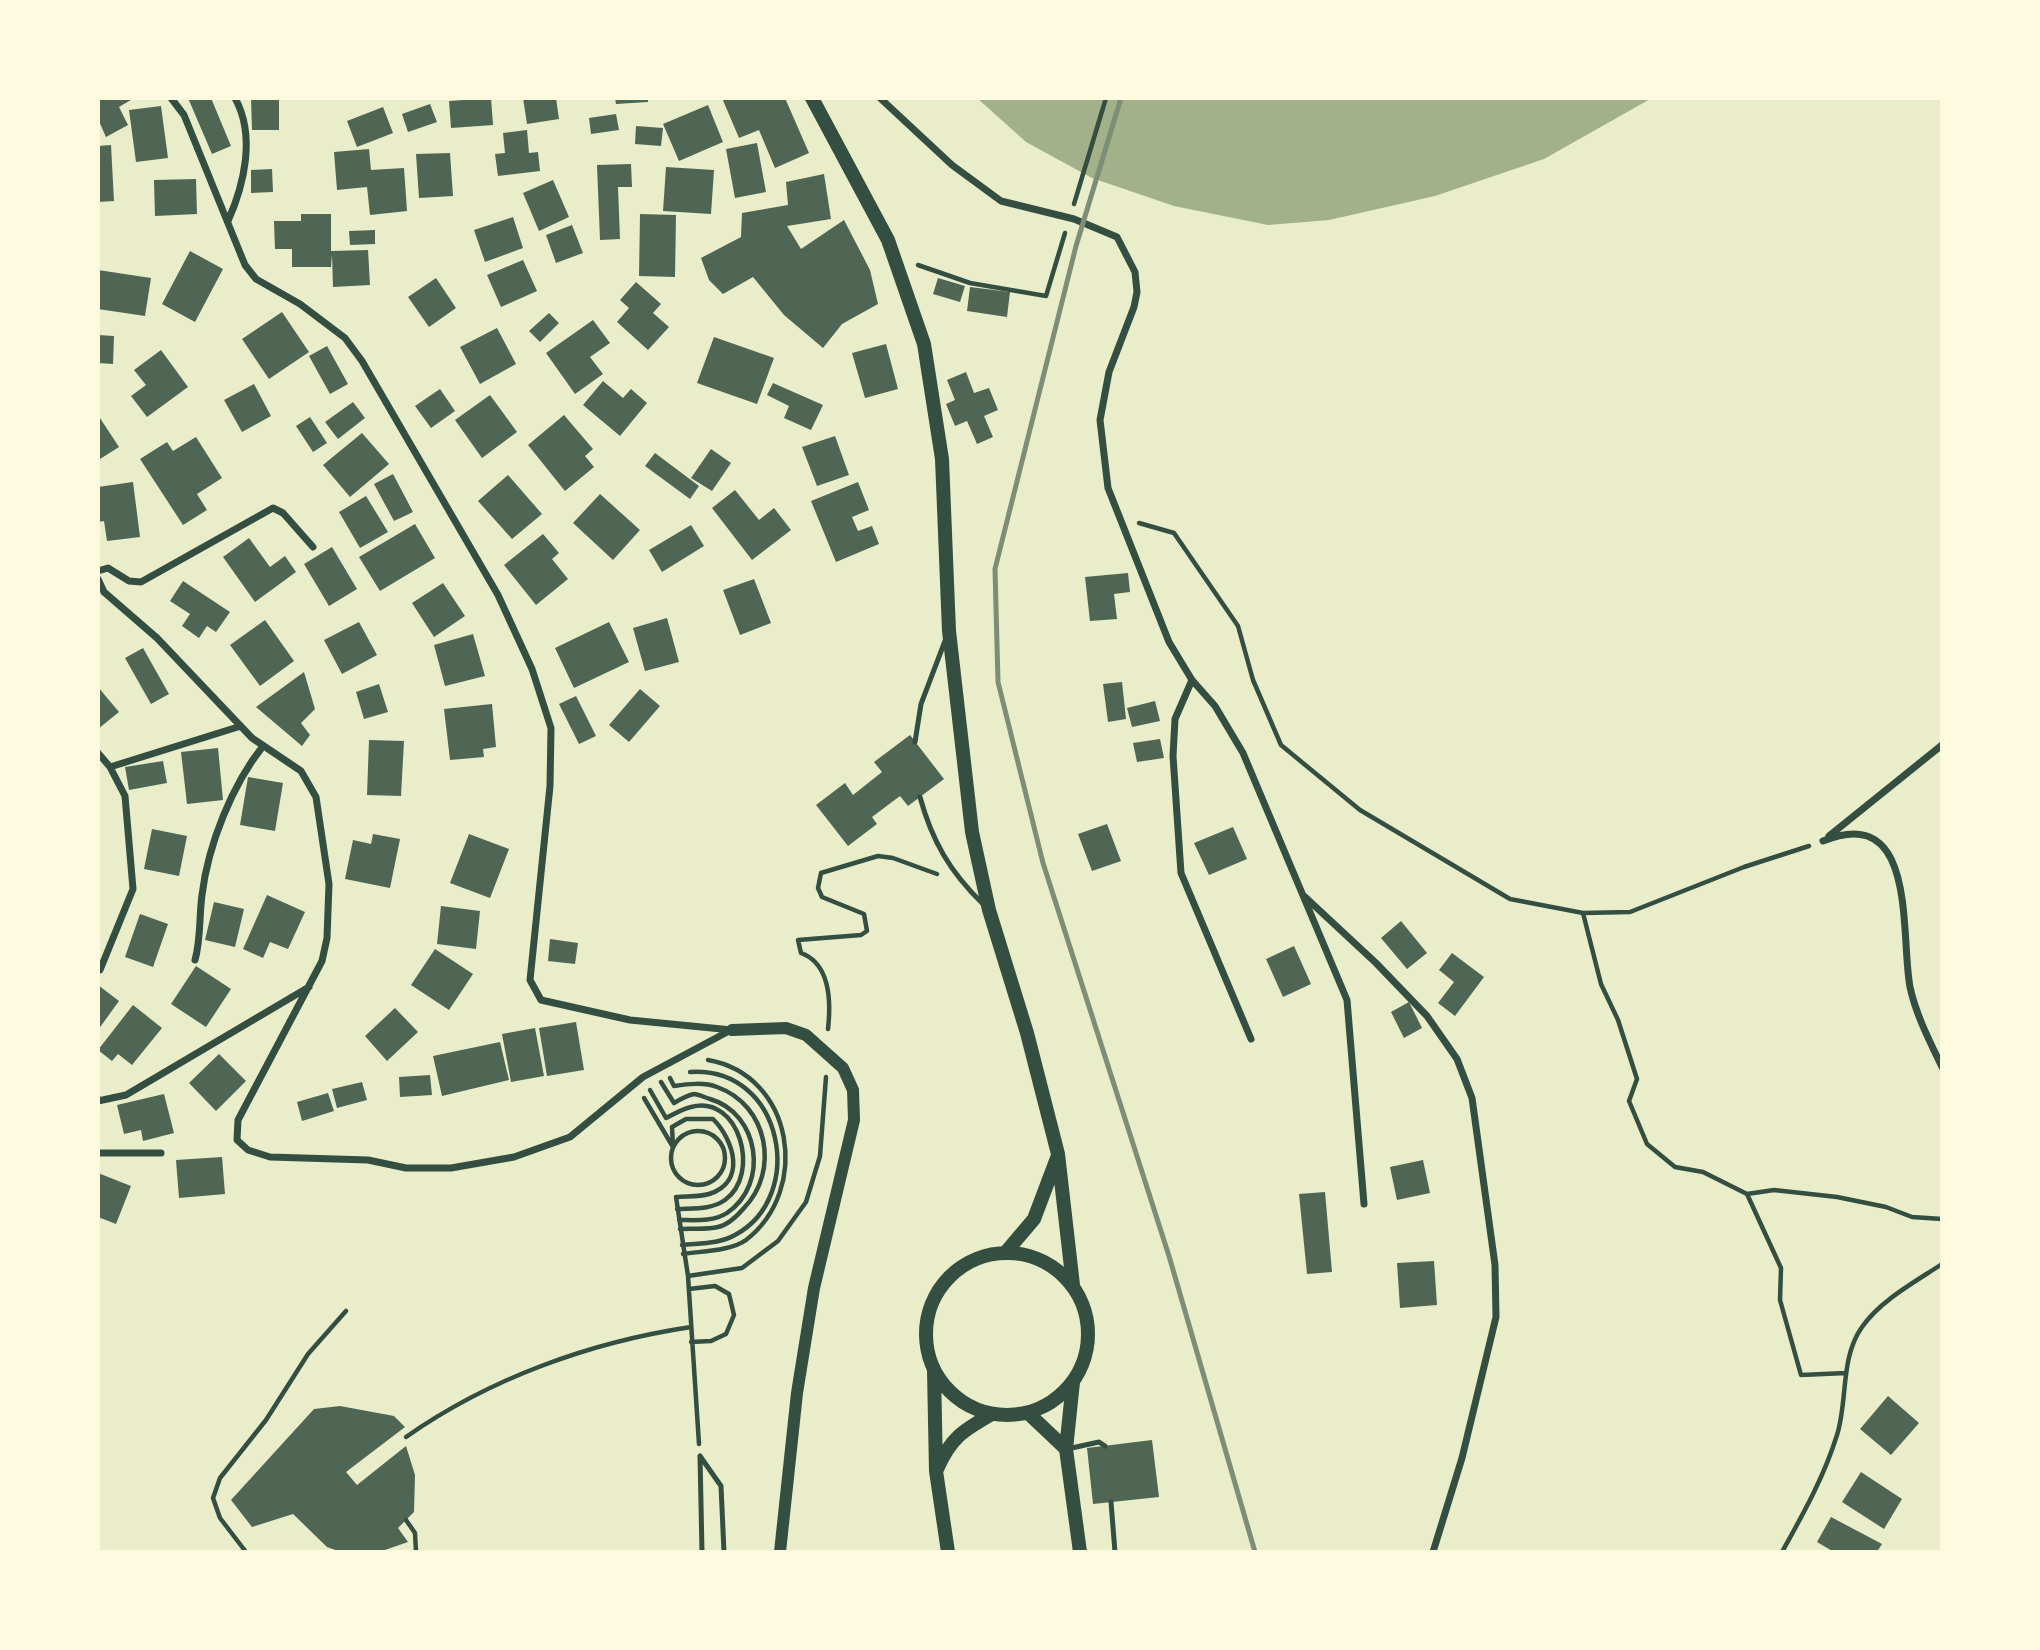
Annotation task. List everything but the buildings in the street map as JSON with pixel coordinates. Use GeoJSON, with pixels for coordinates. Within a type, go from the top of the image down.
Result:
{"type":"FeatureCollection","features":[{"type":"Feature","properties":{"kind":"main road"},"geometry":{"type":"LineString","coordinates":[[812,98],[894,257],[924,344],[938,433],[949,631],[972,832],[989,910],[1027,1033],[1058,1154],[1073,1285],[1085,1309],[1089,1334],[1085,1360],[1073,1382],[1060,1396],[1028,1413],[992,1414],[968,1406],[948,1391],[934,1370]]}},
{"type":"Feature","properties":{"kind":"main road"},"geometry":{"type":"LineString","coordinates":[[1006,1252],[1034,1219],[1058,1154]]}},
{"type":"Feature","properties":{"kind":"main road"},"geometry":{"type":"LineString","coordinates":[[948,1552],[936,1471],[934,1370],[925,1339],[930,1306],[947,1279],[974,1260],[1006,1252],[1031,1256],[1055,1268],[1073,1285]]}},
{"type":"Feature","properties":{"kind":"main road"},"geometry":{"type":"LineString","coordinates":[[1073,1382],[1066,1449],[1080,1552]]}},
{"type":"Feature","properties":{"kind":"main road"},"geometry":{"type":"LineString","coordinates":[[1028,1413],[1046,1427],[1066,1449]]}},
{"type":"Feature","properties":{"kind":"main road"},"geometry":{"type":"LineString","coordinates":[[936,1471],[948,1446],[963,1430],[992,1414]]}},
{"type":"Feature","properties":{"kind":"street"},"geometry":{"type":"LineString","coordinates":[[171,98],[184,115],[240,256],[256,279],[300,304],[345,338],[362,361],[498,595],[532,669],[551,728],[530,980],[535,993],[541,1000],[597,1015],[732,1030],[786,1028],[806,1035],[826,1050],[843,1068],[853,1090],[854,1120],[814,1288],[797,1394],[780,1552]]}},
{"type":"Feature","properties":{"kind":"street"},"geometry":{"type":"LineString","coordinates":[[228,221],[245,173],[245,148],[235,98]]}},
{"type":"Feature","properties":{"kind":"street"},"geometry":{"type":"LineString","coordinates":[[880,98],[960,172],[1001,201],[1074,219],[1117,237],[1135,272],[1137,292],[1109,372],[1100,420],[1108,488],[1169,642],[1192,680],[1215,706],[1243,753],[1347,1000],[1364,1204]]}},
{"type":"Feature","properties":{"kind":"street"},"geometry":{"type":"LineString","coordinates":[[98,571],[108,568],[129,581],[141,582],[273,508],[283,513],[313,547]]}},
{"type":"Feature","properties":{"kind":"street"},"geometry":{"type":"LineString","coordinates":[[98,579],[104,592],[157,638],[241,726],[263,746],[301,771],[316,797],[329,884],[327,938],[322,961],[310,986],[238,1119],[237,1140],[248,1150],[270,1157],[336,1158],[406,1168],[451,1168],[543,1149],[570,1137],[643,1077],[732,1030]]}},
{"type":"Feature","properties":{"kind":"street"},"geometry":{"type":"LineString","coordinates":[[1192,680],[1175,719],[1173,756],[1181,873],[1251,1039]]}},
{"type":"Feature","properties":{"kind":"street"},"geometry":{"type":"LineString","coordinates":[[110,767],[241,726]]}},
{"type":"Feature","properties":{"kind":"street"},"geometry":{"type":"LineString","coordinates":[[1823,841],[1942,745]]}},
{"type":"Feature","properties":{"kind":"street"},"geometry":{"type":"LineString","coordinates":[[195,960],[200,944],[206,873],[244,770],[263,746]]}},
{"type":"Feature","properties":{"kind":"street"},"geometry":{"type":"LineString","coordinates":[[98,753],[110,767],[125,796],[134,890],[100,970]]}},
{"type":"Feature","properties":{"kind":"street"},"geometry":{"type":"LineString","coordinates":[[1823,841],[1842,833],[1857,832],[1871,836],[1890,857],[1906,919],[1910,988],[1942,1068]]}},
{"type":"Feature","properties":{"kind":"street"},"geometry":{"type":"LineString","coordinates":[[1300,893],[1376,962],[1427,1016],[1457,1059],[1472,1098],[1495,1265],[1496,1318],[1462,1458],[1433,1552]]}},
{"type":"Feature","properties":{"kind":"street"},"geometry":{"type":"LineString","coordinates":[[98,1101],[126,1095],[310,986]]}},
{"type":"Feature","properties":{"kind":"street"},"geometry":{"type":"LineString","coordinates":[[98,1153],[161,1153]]}},
{"type":"Feature","properties":{"kind":"lane"},"geometry":{"type":"LineString","coordinates":[[915,742],[921,704],[949,631]]}},
{"type":"Feature","properties":{"kind":"lane"},"geometry":{"type":"LineString","coordinates":[[920,797],[939,851],[956,875],[989,910]]}},
{"type":"Feature","properties":{"kind":"lane"},"geometry":{"type":"LineString","coordinates":[[1066,1449],[1099,1442],[1105,1446]]}},
{"type":"Feature","properties":{"kind":"lane"},"geometry":{"type":"LineString","coordinates":[[700,1456],[702,1552]]}},
{"type":"Feature","properties":{"kind":"lane"},"geometry":{"type":"LineString","coordinates":[[700,1456],[721,1486],[724,1552]]}},
{"type":"Feature","properties":{"kind":"lane"},"geometry":{"type":"LineString","coordinates":[[1111,1502],[1115,1552]]}},
{"type":"Feature","properties":{"kind":"path"},"geometry":{"type":"LineString","coordinates":[[1070,215],[1106,98]]}},
{"type":"Feature","properties":{"kind":"path"},"geometry":{"type":"LineString","coordinates":[[894,257],[970,283],[1046,296],[1066,228]]}},
{"type":"Feature","properties":{"kind":"path"},"geometry":{"type":"LineString","coordinates":[[1118,517],[1174,533],[1238,626],[1253,680],[1281,745],[1360,810],[1510,899],[1583,913],[1630,912],[1744,867],[1823,841]]}},
{"type":"Feature","properties":{"kind":"path"},"geometry":{"type":"LineString","coordinates":[[688,1276],[742,1268],[778,1241],[806,1202],[820,1156],[831,1004],[826,982],[812,957],[801,953],[798,940],[861,935],[867,931],[868,923],[864,915],[822,897],[818,879],[821,873],[878,856],[893,858],[934,874],[956,875]]}},
{"type":"Feature","properties":{"kind":"path"},"geometry":{"type":"LineString","coordinates":[[1583,913],[1601,984],[1618,1020],[1637,1079],[1629,1101],[1647,1144],[1675,1167],[1703,1172],[1747,1194],[1774,1191],[1838,1196],[1886,1207],[1912,1217],[1942,1219]]}},
{"type":"Feature","properties":{"kind":"path"},"geometry":{"type":"LineString","coordinates":[[683,1254],[744,1242],[761,1226],[775,1208],[784,1156],[780,1117],[757,1083],[742,1073],[712,1061],[697,1059]]}},
{"type":"Feature","properties":{"kind":"path"},"geometry":{"type":"LineString","coordinates":[[673,1147],[639,1091],[667,1072],[674,1086],[710,1085],[737,1098],[762,1129],[765,1148],[761,1185],[736,1217],[719,1227],[680,1228]]}},
{"type":"Feature","properties":{"kind":"path"},"geometry":{"type":"LineString","coordinates":[[680,1073],[700,1072],[743,1085],[769,1114],[777,1150],[771,1191],[765,1209],[752,1222],[723,1241],[682,1245]]}},
{"type":"Feature","properties":{"kind":"path"},"geometry":{"type":"LineString","coordinates":[[659,1077],[674,1103],[694,1094],[717,1101],[732,1111],[745,1126],[753,1144],[751,1182],[727,1213],[713,1219],[679,1220]]}},
{"type":"Feature","properties":{"kind":"path"},"geometry":{"type":"LineString","coordinates":[[648,1087],[666,1118],[693,1106],[710,1108],[730,1122],[742,1146],[742,1176],[730,1196],[707,1208],[677,1209]]}},
{"type":"Feature","properties":{"kind":"path"},"geometry":{"type":"LineString","coordinates":[[673,1147],[684,1134],[701,1130],[710,1133],[723,1146],[724,1170],[710,1183],[701,1185],[685,1182],[673,1168],[672,1127],[686,1119],[713,1119],[725,1130],[734,1159],[732,1172],[720,1189],[707,1195],[676,1197],[688,1276],[700,1456]]}},
{"type":"Feature","properties":{"kind":"path"},"geometry":{"type":"LineString","coordinates":[[1747,1194],[1781,1268],[1780,1300],[1801,1375],[1846,1373]]}},
{"type":"Feature","properties":{"kind":"path"},"geometry":{"type":"LineString","coordinates":[[1782,1552],[1818,1488],[1837,1437],[1844,1405],[1849,1351],[1863,1326],[1893,1297],[1942,1264]]}},
{"type":"Feature","properties":{"kind":"path"},"geometry":{"type":"LineString","coordinates":[[689,1289],[715,1286],[729,1294],[734,1315],[726,1334],[711,1341],[691,1342]]}},
{"type":"Feature","properties":{"kind":"path"},"geometry":{"type":"LineString","coordinates":[[246,1552],[220,1518],[213,1498],[220,1478],[266,1420],[308,1354],[346,1311]]}},
{"type":"Feature","properties":{"kind":"path"},"geometry":{"type":"LineString","coordinates":[[406,1437],[473,1395],[524,1373],[644,1334],[691,1327]]}},
{"type":"Feature","properties":{"kind":"path"},"geometry":{"type":"LineString","coordinates":[[406,1520],[415,1533],[414,1551]]}},
{"type":"Feature","properties":{"kind":"shaded area"},"geometry":{"type":"Polygon","coordinates":[[[977,98],[1652,98],[1544,159],[1435,196],[1329,220],[1268,225],[1174,206],[1092,178],[1026,142],[977,98]]]}},
{"type":"Feature","properties":{"kind":"railway"},"geometry":{"type":"LineString","coordinates":[[1121,98],[1076,246],[995,569],[998,682],[1043,863],[1169,1256],[1255,1552]]}}]}
